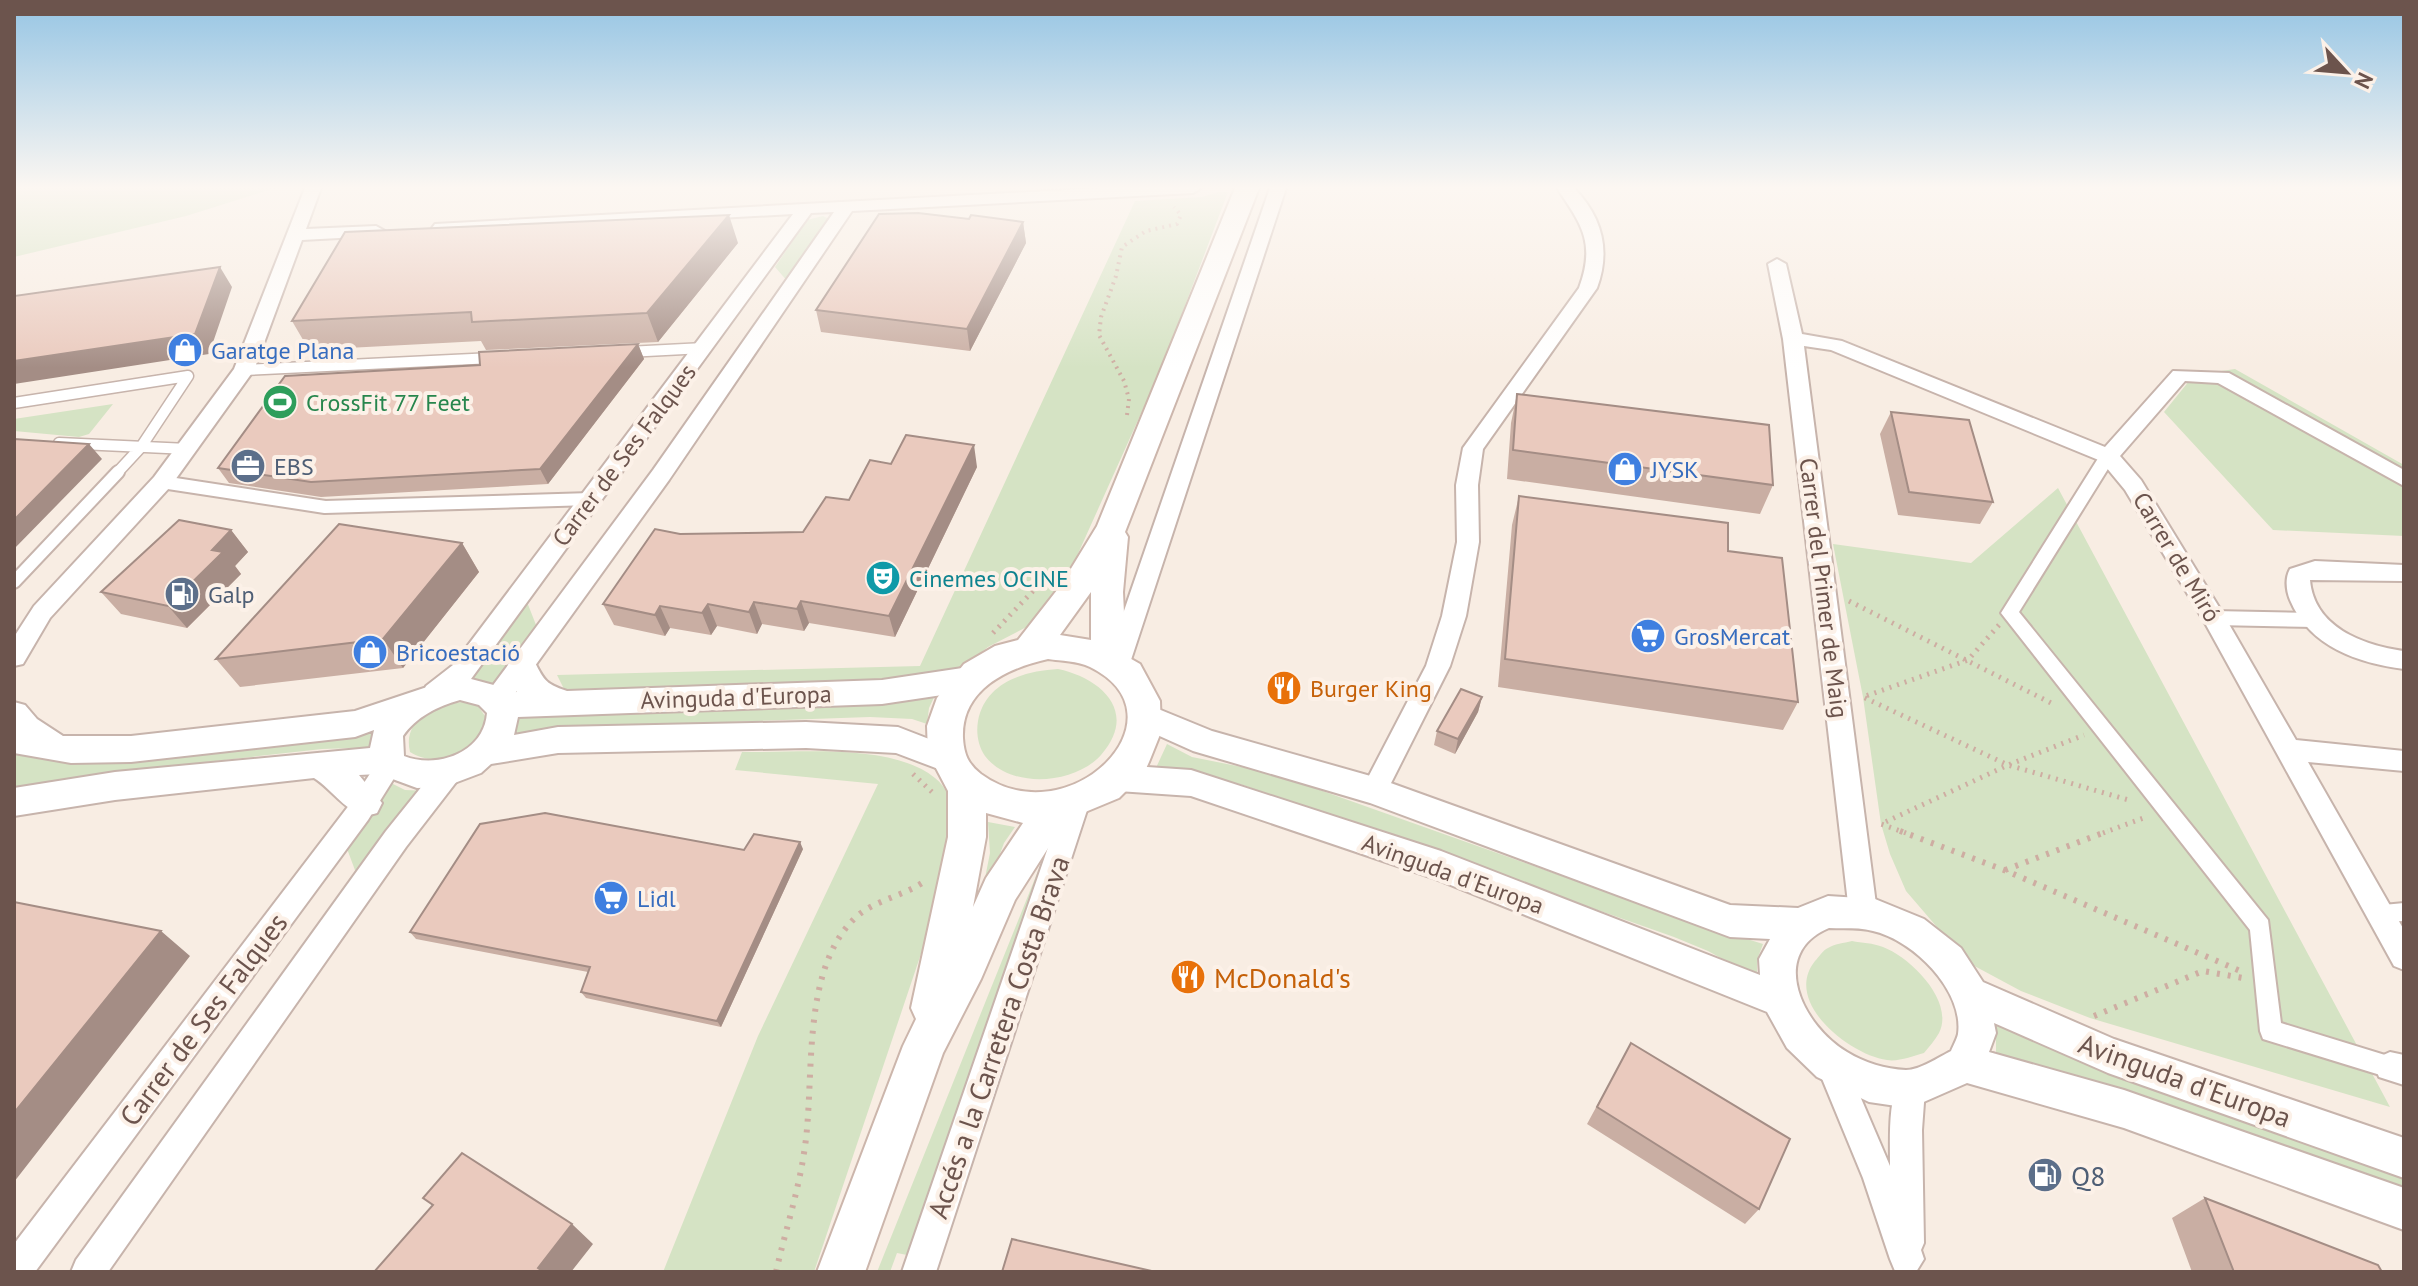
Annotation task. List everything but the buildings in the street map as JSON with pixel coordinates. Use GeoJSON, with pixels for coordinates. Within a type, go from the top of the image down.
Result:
{"type":"FeatureCollection","features":[{"type":"Feature","properties":{"kind":"main road"},"geometry":{"type":"LineString","coordinates":[[1030,649],[1073,594],[1113,526],[1223,248]]}},
{"type":"Feature","properties":{"kind":"main road"},"geometry":{"type":"LineString","coordinates":[[1113,526],[1107,592],[1113,663]]}},
{"type":"Feature","properties":{"kind":"main road"},"geometry":{"type":"LineString","coordinates":[[924,1046],[967,837],[951,781],[943,736],[945,718],[952,700],[969,679],[1001,657],[1030,649],[1076,648],[1113,663],[1139,691],[1146,716],[1140,749],[1118,778],[1065,804],[1006,804],[951,781]]}},
{"type":"Feature","properties":{"kind":"main road"},"geometry":{"type":"LineString","coordinates":[[841,1272],[924,1046],[966,966],[1000,890],[1065,804]]}},
{"type":"Feature","properties":{"kind":"street"},"geometry":{"type":"LineString","coordinates":[[14,633],[42,612],[162,482],[188,449],[244,370],[289,248]]}},
{"type":"Feature","properties":{"kind":"street","name":"Carrer de Ses Falques"},"geometry":{"type":"LineString","coordinates":[[424,699],[462,672],[777,248]]}},
{"type":"Feature","properties":{"kind":"street","name":"Carrer de Ses Falques"},"geometry":{"type":"LineString","coordinates":[[500,702],[818,248]]}},
{"type":"Feature","properties":{"kind":"street"},"geometry":{"type":"LineString","coordinates":[[1113,663],[1257,248]]}},
{"type":"Feature","properties":{"kind":"street"},"geometry":{"type":"LineString","coordinates":[[1374,791],[1438,666],[1454,616],[1468,542],[1467,485],[1473,448],[1588,288],[1596,271],[1596,248]]}},
{"type":"Feature","properties":{"kind":"street","name":"Carrer del Primer de Maig"},"geometry":{"type":"LineString","coordinates":[[1777,264],[1793,339],[1863,912]]}},
{"type":"Feature","properties":{"kind":"street","name":"Carrer de Miró"},"geometry":{"type":"LineString","coordinates":[[1793,339],[1835,345],[2108,456],[2133,485],[2290,750],[2392,912],[2404,957]]}},
{"type":"Feature","properties":{"kind":"street"},"geometry":{"type":"LineString","coordinates":[[2397,1068],[2271,1031],[2260,927],[2010,613],[2108,456],[2180,375],[2222,377],[2404,479]]}},
{"type":"Feature","properties":{"kind":"street"},"geometry":{"type":"LineString","coordinates":[[2404,573],[2315,569],[2298,575],[2296,589],[2315,620],[2346,647],[2364,654],[2404,660]]}},
{"type":"Feature","properties":{"kind":"street"},"geometry":{"type":"LineString","coordinates":[[14,657],[42,612]]}},
{"type":"Feature","properties":{"kind":"street"},"geometry":{"type":"LineString","coordinates":[[2214,618],[2315,620]]}},
{"type":"Feature","properties":{"kind":"street"},"geometry":{"type":"LineString","coordinates":[[522,667],[524,680],[530,689],[567,703]]}},
{"type":"Feature","properties":{"kind":"street","name":"Avinguda d'Europa"},"geometry":{"type":"LineString","coordinates":[[500,702],[567,703],[882,692],[969,679]]}},
{"type":"Feature","properties":{"kind":"street"},"geometry":{"type":"LineString","coordinates":[[14,740],[98,751],[341,726],[380,718],[424,699],[460,688],[482,689],[500,702],[503,724],[487,752],[448,773],[424,777],[403,774],[388,762],[385,743],[394,723],[424,699]]}},
{"type":"Feature","properties":{"kind":"street"},"geometry":{"type":"LineString","coordinates":[[14,714],[26,728],[57,748]]}},
{"type":"Feature","properties":{"kind":"street"},"geometry":{"type":"LineString","coordinates":[[1146,716],[1204,742],[1374,791],[1730,921],[1799,924],[1828,912],[1863,912],[1911,930],[1948,960],[1970,994],[1977,1033],[1966,1064],[1910,1089],[1869,1083],[1831,1064],[1800,1035],[1780,1000],[1777,959],[1799,924]]}},
{"type":"Feature","properties":{"kind":"street","name":"Avinguda d'Europa"},"geometry":{"type":"LineString","coordinates":[[487,752],[558,740],[822,735],[898,740],[951,781]]}},
{"type":"Feature","properties":{"kind":"street"},"geometry":{"type":"LineString","coordinates":[[2290,750],[2404,761]]}},
{"type":"Feature","properties":{"kind":"street"},"geometry":{"type":"LineString","coordinates":[[14,802],[115,786],[319,764],[388,762]]}},
{"type":"Feature","properties":{"kind":"street","name":"Carrer de Ses Falques"},"geometry":{"type":"LineString","coordinates":[[14,1272],[365,803],[388,762]]}},
{"type":"Feature","properties":{"kind":"street"},"geometry":{"type":"LineString","coordinates":[[319,764],[342,779],[365,803]]}},
{"type":"Feature","properties":{"kind":"street","name":"Carrer de Ses Falques"},"geometry":{"type":"LineString","coordinates":[[88,1272],[396,839],[448,773]]}},
{"type":"Feature","properties":{"kind":"street","name":"Avinguda d'Europa"},"geometry":{"type":"LineString","coordinates":[[1118,778],[1191,783],[1441,866],[1780,1000]]}},
{"type":"Feature","properties":{"kind":"street","name":"Accés a la Carretera Costa Brava"},"geometry":{"type":"LineString","coordinates":[[919,1272],[1065,804]]}},
{"type":"Feature","properties":{"kind":"street","name":"Avinguda d'Europa"},"geometry":{"type":"LineString","coordinates":[[1970,994],[2108,1055],[2404,1158]]}},
{"type":"Feature","properties":{"kind":"street"},"geometry":{"type":"LineString","coordinates":[[1831,1064],[1879,1178],[1906,1265]]}},
{"type":"Feature","properties":{"kind":"street","name":"Avinguda d'Europa"},"geometry":{"type":"LineString","coordinates":[[1966,1064],[2124,1109],[2404,1209]]}},
{"type":"Feature","properties":{"kind":"street"},"geometry":{"type":"LineString","coordinates":[[1906,1265],[1909,1192],[1906,1130],[1910,1089]]}},
{"type":"Feature","properties":{"kind":"lane"},"geometry":{"type":"LineString","coordinates":[[608,353],[704,348]]}},
{"type":"Feature","properties":{"kind":"lane"},"geometry":{"type":"LineString","coordinates":[[244,370],[497,358]]}},
{"type":"Feature","properties":{"kind":"lane"},"geometry":{"type":"LineString","coordinates":[[14,403],[188,376],[141,447],[14,582]]}},
{"type":"Feature","properties":{"kind":"lane"},"geometry":{"type":"LineString","coordinates":[[46,442],[188,449]]}},
{"type":"Feature","properties":{"kind":"lane"},"geometry":{"type":"LineString","coordinates":[[162,482],[325,507],[591,499]]}},
{"type":"Feature","properties":{"kind":"path"},"geometry":{"type":"LineString","coordinates":[[1122,248],[1116,276],[1101,317],[1099,335],[1107,355],[1124,381],[1129,399],[1127,421]]}},
{"type":"Feature","properties":{"kind":"path"},"geometry":{"type":"LineString","coordinates":[[987,638],[1030,597],[1060,561]]}},
{"type":"Feature","properties":{"kind":"path"},"geometry":{"type":"LineString","coordinates":[[1845,599],[2101,728]]}},
{"type":"Feature","properties":{"kind":"path"},"geometry":{"type":"LineString","coordinates":[[2010,613],[1968,660],[1863,697],[2008,765],[2164,810]]}},
{"type":"Feature","properties":{"kind":"path"},"geometry":{"type":"LineString","coordinates":[[2101,728],[2008,765],[1881,824],[2004,870],[2264,981]]}},
{"type":"Feature","properties":{"kind":"path"},"geometry":{"type":"LineString","coordinates":[[899,768],[913,774],[951,781]]}},
{"type":"Feature","properties":{"kind":"path"},"geometry":{"type":"LineString","coordinates":[[2004,870],[2164,810]]}},
{"type":"Feature","properties":{"kind":"path"},"geometry":{"type":"LineString","coordinates":[[776,1272],[807,1137],[815,1034],[824,972],[834,945],[856,917],[913,891],[935,872]]}},
{"type":"Feature","properties":{"kind":"path"},"geometry":{"type":"LineString","coordinates":[[2090,1018],[2203,971],[2264,981]]}},
{"type":"Feature","properties":{"kind":"green space"},"geometry":{"type":"Polygon","coordinates":[[[14,248],[52,248],[14,257],[14,248]]]}},
{"type":"Feature","properties":{"kind":"green space"},"geometry":{"type":"Polygon","coordinates":[[[788,248],[812,248],[788,282],[775,267],[788,248]]]}},
{"type":"Feature","properties":{"kind":"green space"},"geometry":{"type":"Polygon","coordinates":[[[1113,248],[1207,248],[1161,369],[1059,596],[1036,622],[988,647],[952,675],[932,680],[566,693],[557,675],[920,666],[1113,248]]]}},
{"type":"Feature","properties":{"kind":"green space"},"geometry":{"type":"Polygon","coordinates":[[[2235,369],[2404,465],[2404,536],[2273,530],[2164,412],[2194,375],[2235,369]]]}},
{"type":"Feature","properties":{"kind":"green space"},"geometry":{"type":"Polygon","coordinates":[[[113,404],[89,434],[79,437],[14,431],[14,419],[113,404]]]}},
{"type":"Feature","properties":{"kind":"green space"},"geometry":{"type":"Polygon","coordinates":[[[2058,488],[2390,1107],[2090,1018],[2021,991],[1967,962],[1906,891],[1881,824],[1863,697],[1833,544],[1971,563],[2058,488]]]}},
{"type":"Feature","properties":{"kind":"green space"},"geometry":{"type":"Polygon","coordinates":[[[527,602],[538,630],[502,687],[462,686],[527,602]]]}},
{"type":"Feature","properties":{"kind":"green space"},"geometry":{"type":"Polygon","coordinates":[[[1058,669],[1088,680],[1110,699],[1116,725],[1112,739],[1090,765],[1060,777],[1026,778],[996,767],[979,744],[978,721],[982,708],[997,688],[1019,676],[1058,669]]]}},
{"type":"Feature","properties":{"kind":"green space"},"geometry":{"type":"Polygon","coordinates":[[[938,689],[929,708],[927,724],[912,719],[870,717],[562,728],[512,736],[518,713],[938,689]]]}},
{"type":"Feature","properties":{"kind":"green space"},"geometry":{"type":"Polygon","coordinates":[[[463,702],[478,706],[485,716],[482,728],[468,748],[446,758],[434,759],[410,752],[409,740],[416,722],[432,710],[463,702]]]}},
{"type":"Feature","properties":{"kind":"green space"},"geometry":{"type":"Polygon","coordinates":[[[388,721],[375,752],[356,748],[322,749],[99,774],[14,791],[14,749],[388,721]]]}},
{"type":"Feature","properties":{"kind":"green space"},"geometry":{"type":"Polygon","coordinates":[[[1167,744],[1192,757],[1272,773],[1677,917],[1763,944],[1757,960],[1757,978],[1708,951],[1674,937],[1243,785],[1182,771],[1155,770],[1167,744]]]}},
{"type":"Feature","properties":{"kind":"green space"},"geometry":{"type":"Polygon","coordinates":[[[742,752],[843,752],[894,759],[935,778],[950,798],[960,820],[930,927],[814,1272],[663,1272],[758,1036],[878,784],[735,770],[742,752]]]}},
{"type":"Feature","properties":{"kind":"green space"},"geometry":{"type":"Polygon","coordinates":[[[389,782],[405,790],[428,791],[359,881],[346,846],[389,782]]]}},
{"type":"Feature","properties":{"kind":"green space"},"geometry":{"type":"Polygon","coordinates":[[[988,822],[1015,827],[1004,843],[978,913],[990,853],[988,822]]]}},
{"type":"Feature","properties":{"kind":"green space"},"geometry":{"type":"Polygon","coordinates":[[[1058,838],[907,1255],[897,1253],[890,1272],[877,1272],[1046,851],[1058,838]]]}},
{"type":"Feature","properties":{"kind":"green space"},"geometry":{"type":"Polygon","coordinates":[[[1852,941],[1894,952],[1917,970],[1935,994],[1941,1007],[1942,1021],[1939,1033],[1924,1053],[1896,1060],[1872,1056],[1839,1037],[1814,1009],[1807,993],[1807,977],[1815,961],[1824,950],[1852,941]]]}},
{"type":"Feature","properties":{"kind":"green space"},"geometry":{"type":"Polygon","coordinates":[[[1996,1018],[2404,1173],[2404,1198],[1996,1057],[1996,1018]]]}},
{"type":"Feature","properties":{"kind":"place","name":"Garatge Plana"},"geometry":{"type":"Point","coordinates":[185,350]}},
{"type":"Feature","properties":{"kind":"place","name":"CrossFit 77 Feet"},"geometry":{"type":"Point","coordinates":[280,402]}},
{"type":"Feature","properties":{"kind":"place","name":"EBS"},"geometry":{"type":"Point","coordinates":[248,466]}},
{"type":"Feature","properties":{"kind":"place","name":"JYSK"},"geometry":{"type":"Point","coordinates":[1625,469]}},
{"type":"Feature","properties":{"kind":"place","name":"Cinemes OCINE"},"geometry":{"type":"Point","coordinates":[883,578]}},
{"type":"Feature","properties":{"kind":"place","name":"Galp"},"geometry":{"type":"Point","coordinates":[182,594]}},
{"type":"Feature","properties":{"kind":"place","name":"GrosMercat"},"geometry":{"type":"Point","coordinates":[1648,636]}},
{"type":"Feature","properties":{"kind":"place","name":"Bricoestació"},"geometry":{"type":"Point","coordinates":[370,652]}},
{"type":"Feature","properties":{"kind":"place","name":"Burger King"},"geometry":{"type":"Point","coordinates":[1284,688]}},
{"type":"Feature","properties":{"kind":"place","name":"Lidl"},"geometry":{"type":"Point","coordinates":[611,898]}},
{"type":"Feature","properties":{"kind":"place","name":"McDonald's"},"geometry":{"type":"Point","coordinates":[1188,977]}},
{"type":"Feature","properties":{"kind":"place","name":"Q8"},"geometry":{"type":"Point","coordinates":[2045,1175]}}]}
